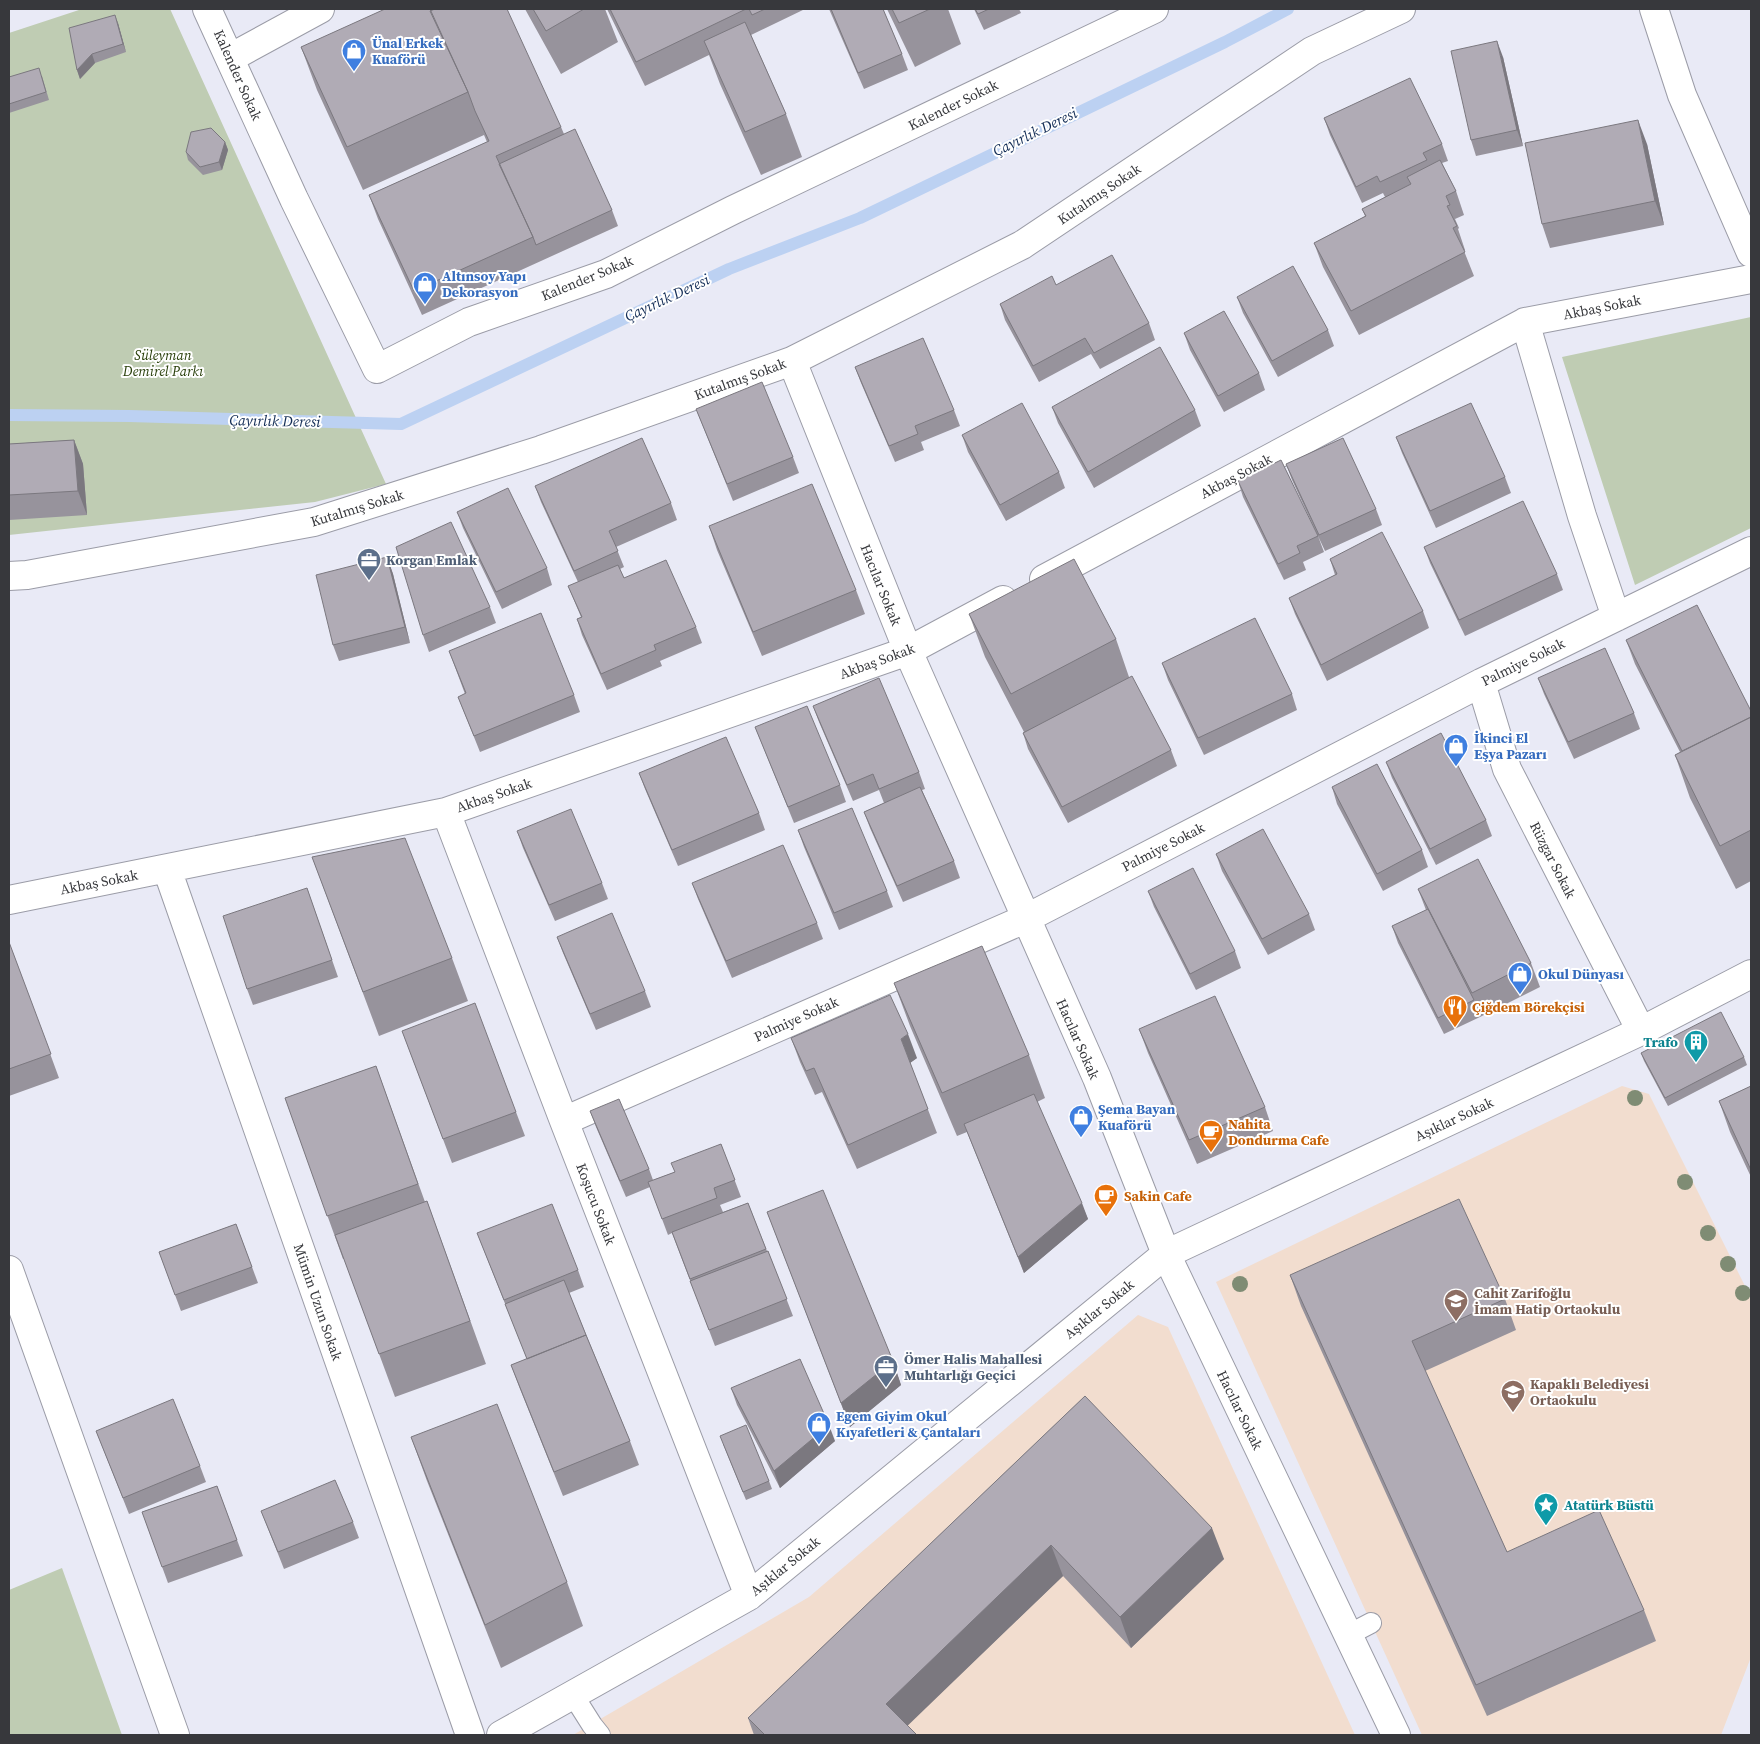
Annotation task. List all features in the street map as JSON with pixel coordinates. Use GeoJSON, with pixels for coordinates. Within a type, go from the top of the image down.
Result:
{"type":"FeatureCollection","features":[{"type":"Feature","properties":{"kind":"street","name":"Kalender Sokak"},"geometry":{"type":"LineString","coordinates":[[207,9],[294,199],[377,369],[469,322],[606,274],[742,206],[1154,9]]}},
{"type":"Feature","properties":{"kind":"street"},"geometry":{"type":"LineString","coordinates":[[230,58],[320,9]]}},
{"type":"Feature","properties":{"kind":"street","name":"Kutalmış Sokak"},"geometry":{"type":"LineString","coordinates":[[9,576],[27,575],[314,522],[541,450],[792,361],[1022,245],[1312,51],[1401,9]]}},
{"type":"Feature","properties":{"kind":"street"},"geometry":{"type":"LineString","coordinates":[[1654,9],[1682,95],[1751,253]]}},
{"type":"Feature","properties":{"kind":"street","name":"Akbaş Sokak"},"geometry":{"type":"LineString","coordinates":[[9,900],[446,812],[908,651],[1525,322],[1751,279]]}},
{"type":"Feature","properties":{"kind":"street"},"geometry":{"type":"LineString","coordinates":[[1525,322],[1582,516],[1616,617]]}},
{"type":"Feature","properties":{"kind":"street","name":"Hacılar Sokak"},"geometry":{"type":"LineString","coordinates":[[792,361],[908,651],[1096,1078],[1166,1254],[1360,1629],[1396,1735]]}},
{"type":"Feature","properties":{"kind":"street","name":"Palmiye Sokak"},"geometry":{"type":"LineString","coordinates":[[564,1121],[1025,919],[1480,682],[1751,551]]}},
{"type":"Feature","properties":{"kind":"street","name":"Rüzgar Sokak"},"geometry":{"type":"LineString","coordinates":[[1480,682],[1507,769],[1641,1031]]}},
{"type":"Feature","properties":{"kind":"street","name":"Koşucu Sokak"},"geometry":{"type":"LineString","coordinates":[[446,812],[749,1596]]}},
{"type":"Feature","properties":{"kind":"street","name":"Mümin Uzun Sokak"},"geometry":{"type":"LineString","coordinates":[[167,869],[470,1735]]}},
{"type":"Feature","properties":{"kind":"street","name":"Aşıklar Sokak"},"geometry":{"type":"LineString","coordinates":[[501,1735],[749,1596],[1166,1254],[1641,1031],[1751,974]]}},
{"type":"Feature","properties":{"kind":"street"},"geometry":{"type":"LineString","coordinates":[[9,1270],[175,1735]]}},
{"type":"Feature","properties":{"kind":"lane"},"geometry":{"type":"LineString","coordinates":[[573,1695],[600,1735]]}},
{"type":"Feature","properties":{"kind":"shaded area","name":"Kapaklı Belediyesi Ortaokulu"},"geometry":{"type":"Polygon","coordinates":[[[1622,1086],[1649,1094],[1751,1298],[1751,1657],[1721,1735],[1422,1735],[1216,1282],[1622,1086]]]}},
{"type":"Feature","properties":{"kind":"shaded area"},"geometry":{"type":"Polygon","coordinates":[[[1138,1315],[1168,1327],[1355,1735],[573,1735],[809,1597],[1138,1315]]]}},
{"type":"Feature","properties":{"kind":"green space","name":"Süleyman Demirel Parkı"},"geometry":{"type":"Polygon","coordinates":[[[82,9],[170,9],[386,484],[315,502],[9,535],[9,33],[82,9]]]}},
{"type":"Feature","properties":{"kind":"green space"},"geometry":{"type":"Polygon","coordinates":[[[1751,317],[1751,528],[1635,585],[1562,357],[1751,317]]]}},
{"type":"Feature","properties":{"kind":"green space"},"geometry":{"type":"Polygon","coordinates":[[[62,1568],[122,1735],[9,1735],[9,1590],[62,1568]]]}},
{"type":"Feature","properties":{"kind":"building"},"geometry":{"type":"Polygon","coordinates":[[[385,9],[430,9],[468,92],[347,147],[301,47],[385,9]]]}},
{"type":"Feature","properties":{"kind":"building"},"geometry":{"type":"Polygon","coordinates":[[[435,9],[507,9],[561,127],[496,156],[533,237],[414,291],[369,195],[489,141],[430,11],[435,9]]]}},
{"type":"Feature","properties":{"kind":"building"},"geometry":{"type":"Polygon","coordinates":[[[533,9],[584,9],[546,31],[533,9]]]}},
{"type":"Feature","properties":{"kind":"building"},"geometry":{"type":"Polygon","coordinates":[[[610,9],[746,9],[636,62],[610,9]]]}},
{"type":"Feature","properties":{"kind":"building"},"geometry":{"type":"Polygon","coordinates":[[[749,9],[765,9],[752,15],[749,9]]]}},
{"type":"Feature","properties":{"kind":"building"},"geometry":{"type":"Polygon","coordinates":[[[831,9],[883,9],[902,54],[858,73],[831,9]]]}},
{"type":"Feature","properties":{"kind":"building"},"geometry":{"type":"Polygon","coordinates":[[[892,9],[930,9],[899,23],[892,9]]]}},
{"type":"Feature","properties":{"kind":"building"},"geometry":{"type":"Polygon","coordinates":[[[975,9],[989,9],[978,14],[975,9]]]}},
{"type":"Feature","properties":{"kind":"building"},"geometry":{"type":"Polygon","coordinates":[[[115,15],[123,44],[92,54],[77,70],[69,28],[115,15]]]}},
{"type":"Feature","properties":{"kind":"building"},"geometry":{"type":"Polygon","coordinates":[[[745,22],[786,114],[745,132],[704,41],[745,22]]]}},
{"type":"Feature","properties":{"kind":"building"},"geometry":{"type":"Polygon","coordinates":[[[1497,41],[1517,130],[1471,140],[1451,51],[1497,41]]]}},
{"type":"Feature","properties":{"kind":"building"},"geometry":{"type":"Polygon","coordinates":[[[39,68],[46,92],[9,104],[9,77],[39,68]]]}},
{"type":"Feature","properties":{"kind":"building"},"geometry":{"type":"Polygon","coordinates":[[[1410,78],[1442,144],[1423,153],[1427,160],[1380,182],[1377,176],[1356,187],[1324,118],[1410,78]]]}},
{"type":"Feature","properties":{"kind":"building"},"geometry":{"type":"Polygon","coordinates":[[[1638,120],[1655,201],[1542,224],[1525,143],[1638,120]]]}},
{"type":"Feature","properties":{"kind":"building"},"geometry":{"type":"Polygon","coordinates":[[[211,128],[225,142],[219,162],[200,167],[186,152],[191,132],[211,128]]]}},
{"type":"Feature","properties":{"kind":"building"},"geometry":{"type":"Polygon","coordinates":[[[575,129],[612,210],[536,245],[499,164],[575,129]]]}},
{"type":"Feature","properties":{"kind":"building"},"geometry":{"type":"Polygon","coordinates":[[[1440,160],[1456,191],[1446,196],[1450,205],[1447,206],[1457,226],[1453,228],[1465,252],[1351,311],[1314,243],[1366,216],[1362,209],[1411,184],[1407,177],[1440,160]]]}},
{"type":"Feature","properties":{"kind":"building"},"geometry":{"type":"Polygon","coordinates":[[[1112,255],[1149,323],[1094,353],[1085,338],[1033,366],[1000,304],[1052,276],[1056,285],[1112,255]]]}},
{"type":"Feature","properties":{"kind":"building"},"geometry":{"type":"Polygon","coordinates":[[[1293,266],[1328,330],[1272,361],[1237,297],[1293,266]]]}},
{"type":"Feature","properties":{"kind":"building"},"geometry":{"type":"Polygon","coordinates":[[[1224,311],[1259,373],[1218,396],[1184,333],[1224,311]]]}},
{"type":"Feature","properties":{"kind":"building"},"geometry":{"type":"Polygon","coordinates":[[[923,338],[954,410],[915,426],[918,434],[889,446],[855,367],[923,338]]]}},
{"type":"Feature","properties":{"kind":"building"},"geometry":{"type":"Polygon","coordinates":[[[1160,347],[1195,410],[1088,472],[1052,407],[1160,347]]]}},
{"type":"Feature","properties":{"kind":"building"},"geometry":{"type":"Polygon","coordinates":[[[762,382],[793,457],[727,484],[696,409],[762,382]]]}},
{"type":"Feature","properties":{"kind":"building"},"geometry":{"type":"Polygon","coordinates":[[[1022,403],[1059,472],[1000,505],[962,435],[1022,403]]]}},
{"type":"Feature","properties":{"kind":"building"},"geometry":{"type":"Polygon","coordinates":[[[1471,403],[1505,477],[1430,511],[1396,437],[1471,403]]]}},
{"type":"Feature","properties":{"kind":"building"},"geometry":{"type":"Polygon","coordinates":[[[642,438],[671,503],[609,531],[618,551],[574,571],[535,486],[642,438]]]}},
{"type":"Feature","properties":{"kind":"building"},"geometry":{"type":"Polygon","coordinates":[[[1343,438],[1376,509],[1319,535],[1286,464],[1343,438]]]}},
{"type":"Feature","properties":{"kind":"building"},"geometry":{"type":"Polygon","coordinates":[[[74,440],[78,491],[9,495],[9,444],[74,440]]]}},
{"type":"Feature","properties":{"kind":"building"},"geometry":{"type":"Polygon","coordinates":[[[1281,460],[1318,536],[1297,546],[1300,553],[1278,564],[1238,481],[1281,460]]]}},
{"type":"Feature","properties":{"kind":"building"},"geometry":{"type":"Polygon","coordinates":[[[812,484],[856,590],[753,632],[709,526],[812,484]]]}},
{"type":"Feature","properties":{"kind":"building"},"geometry":{"type":"Polygon","coordinates":[[[508,488],[547,568],[496,592],[457,512],[508,488]]]}},
{"type":"Feature","properties":{"kind":"building"},"geometry":{"type":"Polygon","coordinates":[[[1523,501],[1557,574],[1459,620],[1424,547],[1523,501]]]}},
{"type":"Feature","properties":{"kind":"building"},"geometry":{"type":"Polygon","coordinates":[[[451,522],[490,607],[423,635],[396,547],[451,522]]]}},
{"type":"Feature","properties":{"kind":"building"},"geometry":{"type":"Polygon","coordinates":[[[1382,532],[1423,611],[1321,665],[1289,598],[1337,574],[1330,559],[1382,532]]]}},
{"type":"Feature","properties":{"kind":"building"},"geometry":{"type":"Polygon","coordinates":[[[387,557],[405,627],[333,645],[316,575],[387,557]]]}},
{"type":"Feature","properties":{"kind":"building"},"geometry":{"type":"Polygon","coordinates":[[[1074,559],[1116,639],[1011,694],[969,614],[1074,559]]]}},
{"type":"Feature","properties":{"kind":"building"},"geometry":{"type":"Polygon","coordinates":[[[666,560],[696,627],[654,645],[656,650],[601,674],[577,619],[582,617],[568,586],[618,565],[624,578],[666,560]]]}},
{"type":"Feature","properties":{"kind":"building"},"geometry":{"type":"Polygon","coordinates":[[[1697,605],[1751,711],[1751,717],[1682,751],[1626,640],[1697,605]]]}},
{"type":"Feature","properties":{"kind":"building"},"geometry":{"type":"Polygon","coordinates":[[[541,613],[574,695],[474,736],[458,697],[466,693],[449,651],[541,613]]]}},
{"type":"Feature","properties":{"kind":"building"},"geometry":{"type":"Polygon","coordinates":[[[1255,618],[1292,694],[1198,738],[1162,663],[1255,618]]]}},
{"type":"Feature","properties":{"kind":"building"},"geometry":{"type":"Polygon","coordinates":[[[1605,648],[1634,713],[1568,742],[1538,678],[1605,648]]]}},
{"type":"Feature","properties":{"kind":"building"},"geometry":{"type":"Polygon","coordinates":[[[1132,676],[1171,750],[1062,807],[1023,733],[1132,676]]]}},
{"type":"Feature","properties":{"kind":"building"},"geometry":{"type":"Polygon","coordinates":[[[879,678],[919,772],[879,789],[873,774],[847,785],[813,706],[879,678]]]}},
{"type":"Feature","properties":{"kind":"building"},"geometry":{"type":"Polygon","coordinates":[[[807,706],[840,785],[788,807],[755,727],[807,706]]]}},
{"type":"Feature","properties":{"kind":"building"},"geometry":{"type":"Polygon","coordinates":[[[1751,717],[1751,830],[1720,846],[1675,755],[1751,717]]]}},
{"type":"Feature","properties":{"kind":"building"},"geometry":{"type":"Polygon","coordinates":[[[1441,733],[1486,820],[1430,849],[1386,762],[1441,733]]]}},
{"type":"Feature","properties":{"kind":"building"},"geometry":{"type":"Polygon","coordinates":[[[726,737],[759,813],[672,850],[639,773],[726,737]]]}},
{"type":"Feature","properties":{"kind":"building"},"geometry":{"type":"Polygon","coordinates":[[[1377,764],[1422,850],[1377,874],[1332,787],[1377,764]]]}},
{"type":"Feature","properties":{"kind":"building"},"geometry":{"type":"Polygon","coordinates":[[[920,787],[954,861],[897,886],[864,812],[920,787]]]}},
{"type":"Feature","properties":{"kind":"building"},"geometry":{"type":"Polygon","coordinates":[[[852,808],[887,891],[834,913],[798,830],[852,808]]]}},
{"type":"Feature","properties":{"kind":"building"},"geometry":{"type":"Polygon","coordinates":[[[571,809],[602,883],[549,905],[517,831],[571,809]]]}},
{"type":"Feature","properties":{"kind":"building"},"geometry":{"type":"Polygon","coordinates":[[[1263,829],[1309,914],[1262,939],[1216,854],[1263,829]]]}},
{"type":"Feature","properties":{"kind":"building"},"geometry":{"type":"Polygon","coordinates":[[[405,838],[452,958],[363,992],[312,857],[405,838]]]}},
{"type":"Feature","properties":{"kind":"building"},"geometry":{"type":"Polygon","coordinates":[[[783,845],[817,923],[726,961],[692,883],[783,845]]]}},
{"type":"Feature","properties":{"kind":"building"},"geometry":{"type":"Polygon","coordinates":[[[1478,859],[1531,963],[1472,993],[1418,889],[1478,859]]]}},
{"type":"Feature","properties":{"kind":"building"},"geometry":{"type":"Polygon","coordinates":[[[1193,868],[1235,951],[1190,974],[1148,891],[1193,868]]]}},
{"type":"Feature","properties":{"kind":"building"},"geometry":{"type":"Polygon","coordinates":[[[307,888],[332,960],[247,989],[223,916],[307,888]]]}},
{"type":"Feature","properties":{"kind":"building"},"geometry":{"type":"Polygon","coordinates":[[[1428,909],[1474,1000],[1438,1018],[1392,926],[1428,909]]]}},
{"type":"Feature","properties":{"kind":"building"},"geometry":{"type":"Polygon","coordinates":[[[612,913],[645,991],[590,1014],[557,937],[612,913]]]}},
{"type":"Feature","properties":{"kind":"building"},"geometry":{"type":"Polygon","coordinates":[[[9,942],[51,1054],[9,1069],[9,942]]]}},
{"type":"Feature","properties":{"kind":"building"},"geometry":{"type":"Polygon","coordinates":[[[982,946],[1029,1055],[942,1093],[894,983],[982,946]]]}},
{"type":"Feature","properties":{"kind":"building"},"geometry":{"type":"Polygon","coordinates":[[[890,995],[908,1034],[901,1039],[928,1109],[848,1145],[814,1068],[806,1071],[791,1038],[890,995]]]}},
{"type":"Feature","properties":{"kind":"building"},"geometry":{"type":"Polygon","coordinates":[[[1215,996],[1265,1107],[1189,1140],[1139,1029],[1215,996]]]}},
{"type":"Feature","properties":{"kind":"building"},"geometry":{"type":"Polygon","coordinates":[[[475,1003],[516,1112],[443,1139],[402,1031],[475,1003]]]}},
{"type":"Feature","properties":{"kind":"building","name":"Trafo"},"geometry":{"type":"Polygon","coordinates":[[[1721,1012],[1744,1057],[1665,1098],[1641,1053],[1721,1012]]]}},
{"type":"Feature","properties":{"kind":"building"},"geometry":{"type":"Polygon","coordinates":[[[376,1066],[418,1184],[327,1216],[285,1098],[376,1066]]]}},
{"type":"Feature","properties":{"kind":"building"},"geometry":{"type":"Polygon","coordinates":[[[1751,1086],[1751,1170],[1719,1101],[1751,1086]]]}},
{"type":"Feature","properties":{"kind":"building"},"geometry":{"type":"Polygon","coordinates":[[[1034,1094],[1082,1203],[1018,1257],[964,1124],[1034,1094]]]}},
{"type":"Feature","properties":{"kind":"building"},"geometry":{"type":"Polygon","coordinates":[[[619,1099],[649,1169],[620,1181],[590,1111],[619,1099]]]}},
{"type":"Feature","properties":{"kind":"building"},"geometry":{"type":"Polygon","coordinates":[[[721,1144],[735,1180],[714,1188],[717,1198],[662,1219],[648,1182],[675,1172],[671,1163],[721,1144]]]}},
{"type":"Feature","properties":{"kind":"building"},"geometry":{"type":"Polygon","coordinates":[[[823,1190],[893,1361],[841,1403],[767,1212],[823,1190]]]}},
{"type":"Feature","properties":{"kind":"building"},"geometry":{"type":"Polygon","coordinates":[[[1459,1199],[1505,1299],[1412,1341],[1507,1552],[1599,1510],[1644,1610],[1476,1685],[1290,1275],[1459,1199]]]}},
{"type":"Feature","properties":{"kind":"building"},"geometry":{"type":"Polygon","coordinates":[[[427,1201],[470,1321],[379,1354],[335,1235],[427,1201]]]}},
{"type":"Feature","properties":{"kind":"building"},"geometry":{"type":"Polygon","coordinates":[[[748,1203],[766,1249],[690,1279],[672,1232],[748,1203]]]}},
{"type":"Feature","properties":{"kind":"building"},"geometry":{"type":"Polygon","coordinates":[[[552,1204],[578,1270],[504,1300],[477,1233],[552,1204]]]}},
{"type":"Feature","properties":{"kind":"building"},"geometry":{"type":"Polygon","coordinates":[[[236,1224],[252,1267],[175,1295],[159,1252],[236,1224]]]}},
{"type":"Feature","properties":{"kind":"building"},"geometry":{"type":"Polygon","coordinates":[[[768,1251],[787,1299],[709,1330],[690,1281],[768,1251]]]}},
{"type":"Feature","properties":{"kind":"building"},"geometry":{"type":"Polygon","coordinates":[[[564,1280],[586,1335],[527,1359],[505,1304],[564,1280]]]}},
{"type":"Feature","properties":{"kind":"building"},"geometry":{"type":"Polygon","coordinates":[[[586,1335],[630,1441],[554,1472],[511,1365],[586,1335]]]}},
{"type":"Feature","properties":{"kind":"building"},"geometry":{"type":"Polygon","coordinates":[[[800,1359],[829,1425],[774,1471],[731,1388],[800,1359]]]}},
{"type":"Feature","properties":{"kind":"building"},"geometry":{"type":"Polygon","coordinates":[[[1085,1396],[1212,1528],[1120,1617],[1051,1545],[886,1704],[917,1735],[765,1735],[748,1718],[1085,1396]]]}},
{"type":"Feature","properties":{"kind":"building"},"geometry":{"type":"Polygon","coordinates":[[[173,1399],[200,1466],[123,1498],[96,1431],[173,1399]]]}},
{"type":"Feature","properties":{"kind":"building"},"geometry":{"type":"Polygon","coordinates":[[[497,1404],[567,1582],[485,1625],[411,1437],[497,1404]]]}},
{"type":"Feature","properties":{"kind":"building"},"geometry":{"type":"Polygon","coordinates":[[[746,1425],[769,1481],[743,1492],[720,1436],[746,1425]]]}},
{"type":"Feature","properties":{"kind":"building"},"geometry":{"type":"Polygon","coordinates":[[[335,1480],[353,1522],[278,1552],[261,1511],[335,1480]]]}},
{"type":"Feature","properties":{"kind":"building"},"geometry":{"type":"Polygon","coordinates":[[[217,1486],[237,1540],[162,1567],[142,1512],[217,1486]]]}},
{"type":"Feature","properties":{"kind":"waterway","name":"Çayırlık Deresi"},"geometry":{"type":"LineString","coordinates":[[9,415],[129,416],[401,424],[729,269],[860,218],[1225,42],[1288,9]]}},
{"type":"Feature","properties":{"kind":"place","name":"Ünal Erkek Kuaförü"},"geometry":{"type":"Point","coordinates":[354,72]}},
{"type":"Feature","properties":{"kind":"place","name":"Altınsoy Yapı Dekorasyon"},"geometry":{"type":"Point","coordinates":[425,305]}},
{"type":"Feature","properties":{"kind":"place","name":"Korgan Emlak"},"geometry":{"type":"Point","coordinates":[369,581]}},
{"type":"Feature","properties":{"kind":"place","name":"İkinci El Eşya Pazarı"},"geometry":{"type":"Point","coordinates":[1456,767]}},
{"type":"Feature","properties":{"kind":"place","name":"Okul Dünyası"},"geometry":{"type":"Point","coordinates":[1520,995]}},
{"type":"Feature","properties":{"kind":"place","name":"Çiğdem Börekçisi"},"geometry":{"type":"Point","coordinates":[1455,1028]}},
{"type":"Feature","properties":{"kind":"place","name":"Trafo"},"geometry":{"type":"Point","coordinates":[1696,1063]}},
{"type":"Feature","properties":{"kind":"place","name":"Şema Bayan Kuaförü"},"geometry":{"type":"Point","coordinates":[1081,1138]}},
{"type":"Feature","properties":{"kind":"place","name":"Nahita Dondurma Cafe"},"geometry":{"type":"Point","coordinates":[1211,1153]}},
{"type":"Feature","properties":{"kind":"place","name":"Sakin Cafe"},"geometry":{"type":"Point","coordinates":[1106,1217]}},
{"type":"Feature","properties":{"kind":"place","name":"Cahit Zarifoğlu İmam Hatip Ortaokulu"},"geometry":{"type":"Point","coordinates":[1456,1322]}},
{"type":"Feature","properties":{"kind":"place","name":"Ömer Halis Mahallesi Muhtarlığı Geçici"},"geometry":{"type":"Point","coordinates":[886,1388]}},
{"type":"Feature","properties":{"kind":"place","name":"Kapaklı Belediyesi Ortaokulu"},"geometry":{"type":"Point","coordinates":[1513,1413]}},
{"type":"Feature","properties":{"kind":"place","name":"Egem Giyim Okul Kıyafetleri & Çantaları"},"geometry":{"type":"Point","coordinates":[819,1445]}},
{"type":"Feature","properties":{"kind":"place","name":"Atatürk Büstü"},"geometry":{"type":"Point","coordinates":[1546,1526]}}]}
